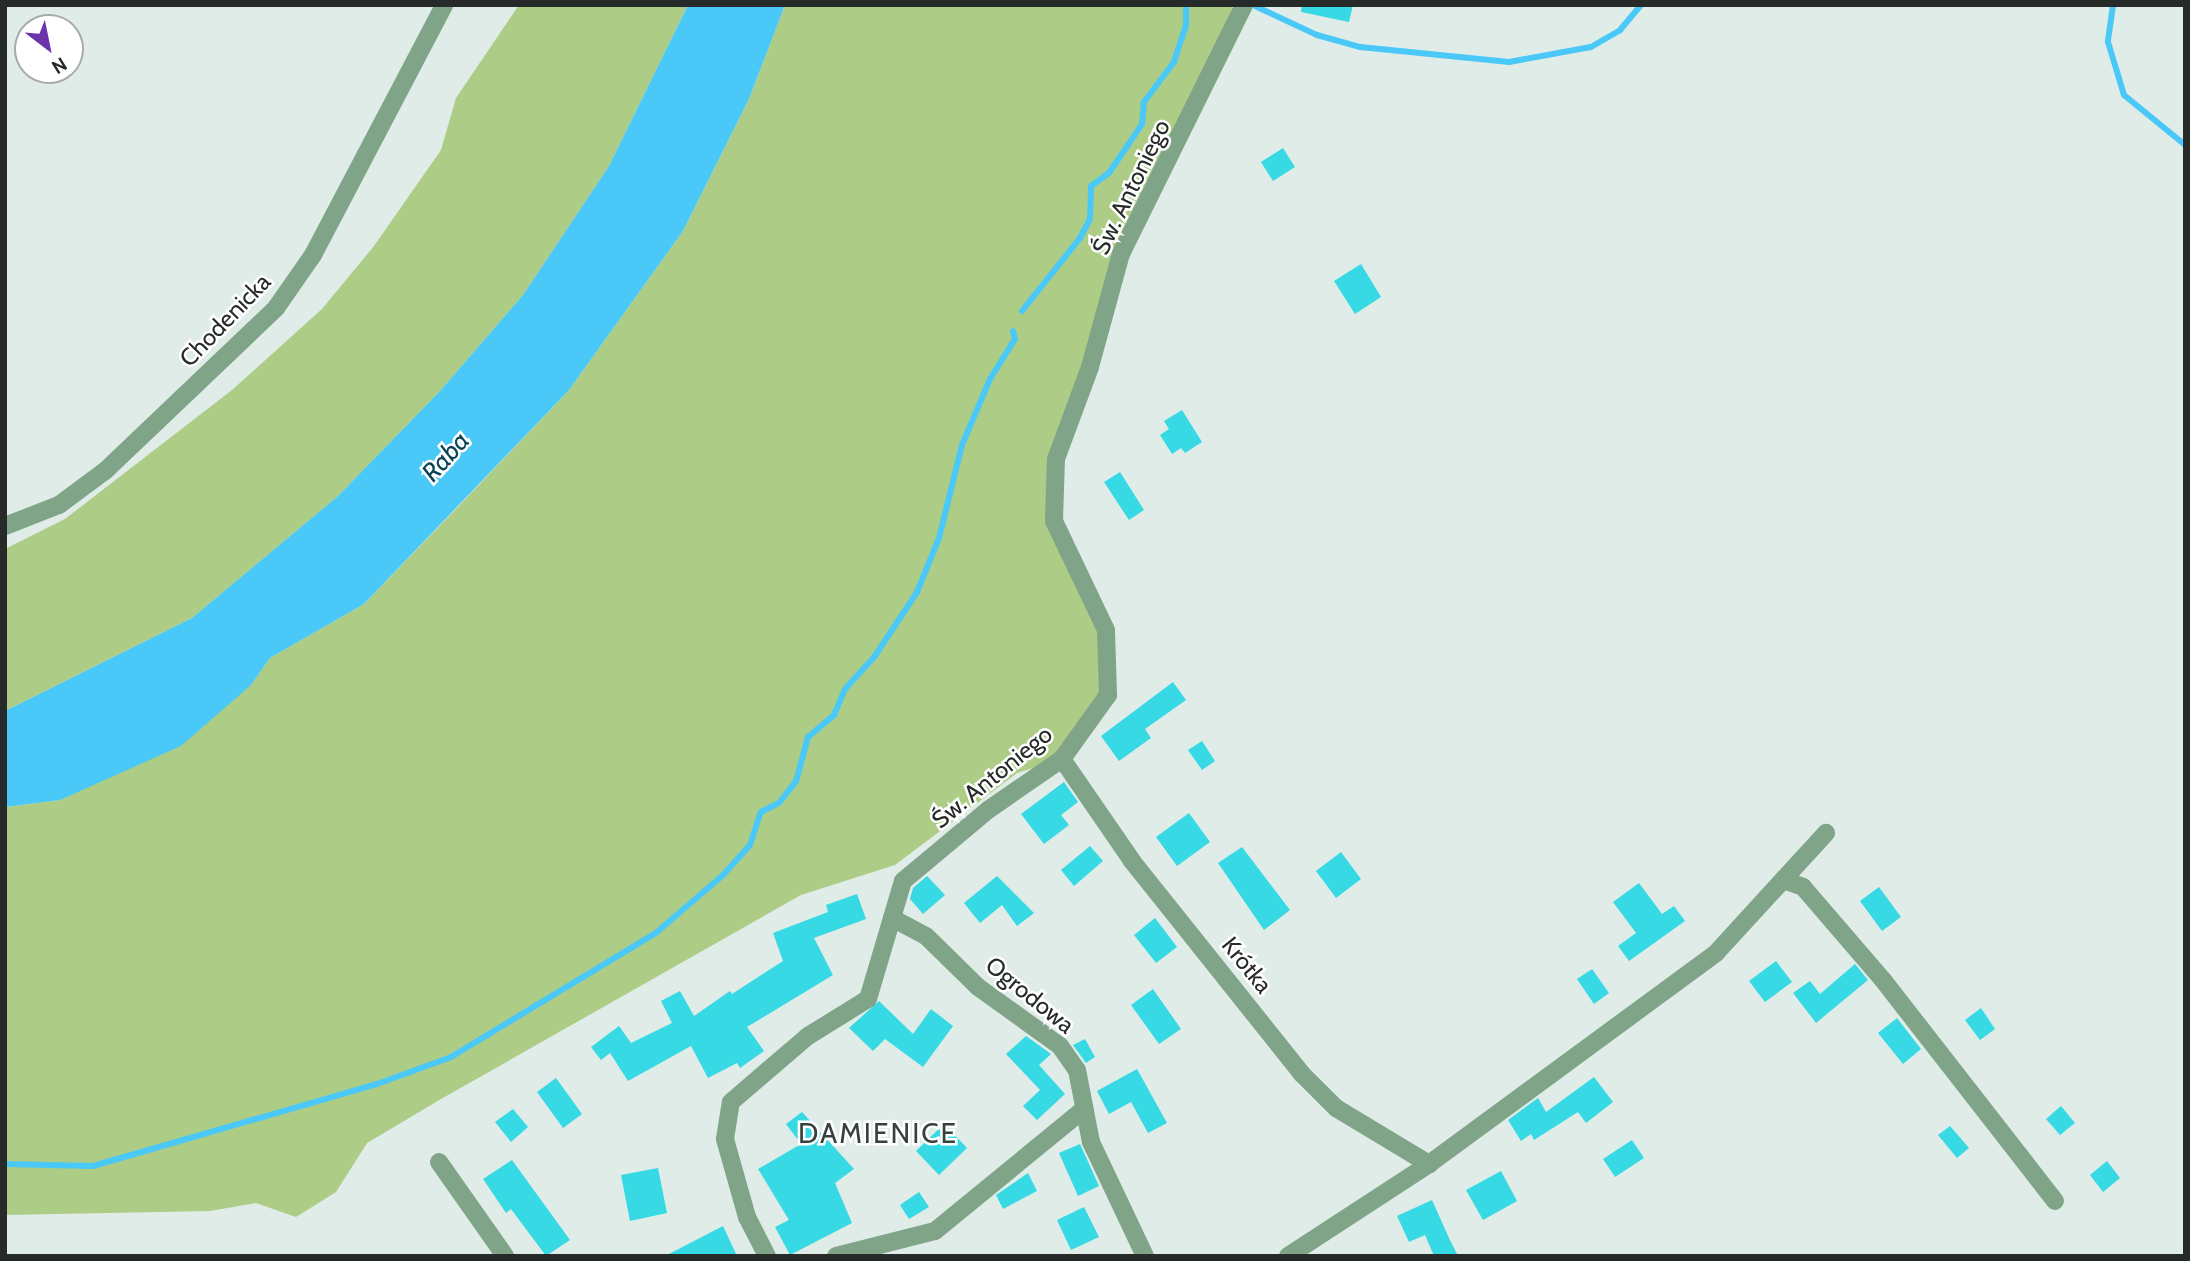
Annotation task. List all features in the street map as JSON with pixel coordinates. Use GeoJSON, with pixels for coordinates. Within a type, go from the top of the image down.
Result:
{"type":"FeatureCollection","features":[{"type":"Feature","properties":{"kind":"street","name":"Chodenicka"},"geometry":{"type":"LineString","coordinates":[[5,526],[60,505],[105,471],[276,308],[313,255],[444,5]]}},
{"type":"Feature","properties":{"kind":"street","name":"Św. Antoniego"},"geometry":{"type":"LineString","coordinates":[[767,1256],[747,1217],[725,1139],[731,1102],[808,1036],[867,999],[904,881],[988,810],[1062,759],[1108,695],[1106,630],[1054,520],[1056,459],[1090,368],[1121,254],[1230,43],[1244,5]]}},
{"type":"Feature","properties":{"kind":"street","name":"Krótka"},"geometry":{"type":"LineString","coordinates":[[1062,759],[1132,861],[1303,1074],[1336,1108],[1429,1164]]}},
{"type":"Feature","properties":{"kind":"street"},"geometry":{"type":"LineString","coordinates":[[1288,1256],[1429,1164],[1716,953],[1826,834]]}},
{"type":"Feature","properties":{"kind":"street"},"geometry":{"type":"LineString","coordinates":[[1783,880],[1803,887],[1883,980],[2055,1201]]}},
{"type":"Feature","properties":{"kind":"street","name":"Ogrodowa"},"geometry":{"type":"LineString","coordinates":[[892,918],[926,936],[978,987],[1060,1046],[1077,1070],[1091,1142],[1144,1256]]}},
{"type":"Feature","properties":{"kind":"street"},"geometry":{"type":"LineString","coordinates":[[836,1256],[935,1231],[1084,1109]]}},
{"type":"Feature","properties":{"kind":"street"},"geometry":{"type":"LineString","coordinates":[[439,1162],[505,1256]]}},
{"type":"Feature","properties":{"kind":"green space"},"geometry":{"type":"Polygon","coordinates":[[[519,5],[688,5],[609,166],[523,295],[440,391],[338,496],[192,618],[5,711],[5,549],[65,519],[232,390],[322,309],[374,246],[441,150],[456,98],[519,5]]]}},
{"type":"Feature","properties":{"kind":"green space"},"geometry":{"type":"Polygon","coordinates":[[[785,5],[1232,5],[1230,43],[1121,254],[1056,459],[1054,521],[1106,630],[1108,695],[1062,759],[1017,773],[895,865],[801,895],[367,1143],[336,1192],[296,1217],[256,1203],[210,1211],[5,1215],[5,807],[60,800],[251,685],[270,658],[364,604],[569,390],[683,231],[749,99],[785,5]]]}},
{"type":"Feature","properties":{"kind":"water","name":"Raba"},"geometry":{"type":"Polygon","coordinates":[[[688,5],[785,5],[749,99],[683,231],[569,390],[364,604],[270,658],[251,685],[181,746],[60,800],[5,807],[5,711],[192,618],[338,496],[440,391],[523,295],[609,166],[688,5]]]}},
{"type":"Feature","properties":{"kind":"building"},"geometry":{"type":"Polygon","coordinates":[[[1302,5],[1353,5],[1349,22],[1301,12],[1302,5]]]}},
{"type":"Feature","properties":{"kind":"building"},"geometry":{"type":"Polygon","coordinates":[[[1283,148],[1295,167],[1273,181],[1261,162],[1283,148]]]}},
{"type":"Feature","properties":{"kind":"building"},"geometry":{"type":"Polygon","coordinates":[[[1361,264],[1381,297],[1355,314],[1334,281],[1361,264]]]}},
{"type":"Feature","properties":{"kind":"building"},"geometry":{"type":"Polygon","coordinates":[[[1182,410],[1202,442],[1185,453],[1181,448],[1172,454],[1160,435],[1169,429],[1164,421],[1182,410]]]}},
{"type":"Feature","properties":{"kind":"building"},"geometry":{"type":"Polygon","coordinates":[[[1120,472],[1144,510],[1129,520],[1104,482],[1120,472]]]}},
{"type":"Feature","properties":{"kind":"building"},"geometry":{"type":"Polygon","coordinates":[[[1173,682],[1186,700],[1145,729],[1151,738],[1119,761],[1101,736],[1173,682]]]}},
{"type":"Feature","properties":{"kind":"building"},"geometry":{"type":"Polygon","coordinates":[[[1202,741],[1215,761],[1202,770],[1188,750],[1202,741]]]}},
{"type":"Feature","properties":{"kind":"building"},"geometry":{"type":"Polygon","coordinates":[[[1064,782],[1078,802],[1061,815],[1069,825],[1044,844],[1021,814],[1064,782]]]}},
{"type":"Feature","properties":{"kind":"building"},"geometry":{"type":"Polygon","coordinates":[[[1189,813],[1210,842],[1177,866],[1156,837],[1189,813]]]}},
{"type":"Feature","properties":{"kind":"building"},"geometry":{"type":"Polygon","coordinates":[[[1090,846],[1103,861],[1074,886],[1061,870],[1090,846]]]}},
{"type":"Feature","properties":{"kind":"building"},"geometry":{"type":"Polygon","coordinates":[[[1242,847],[1290,910],[1264,930],[1218,863],[1242,847]]]}},
{"type":"Feature","properties":{"kind":"building"},"geometry":{"type":"Polygon","coordinates":[[[1341,852],[1361,879],[1336,898],[1316,871],[1341,852]]]}},
{"type":"Feature","properties":{"kind":"building"},"geometry":{"type":"Polygon","coordinates":[[[927,876],[945,895],[923,914],[910,899],[913,888],[927,876]]]}},
{"type":"Feature","properties":{"kind":"building"},"geometry":{"type":"Polygon","coordinates":[[[997,876],[1034,913],[1017,926],[1002,905],[980,923],[964,903],[997,876]]]}},
{"type":"Feature","properties":{"kind":"building"},"geometry":{"type":"Polygon","coordinates":[[[1639,883],[1662,914],[1674,906],[1685,921],[1629,961],[1618,946],[1636,933],[1613,902],[1639,883]]]}},
{"type":"Feature","properties":{"kind":"building"},"geometry":{"type":"Polygon","coordinates":[[[1879,887],[1901,917],[1882,931],[1860,901],[1879,887]]]}},
{"type":"Feature","properties":{"kind":"building"},"geometry":{"type":"Polygon","coordinates":[[[857,894],[866,919],[814,938],[833,975],[747,1027],[764,1051],[740,1068],[737,1063],[708,1078],[691,1046],[628,1081],[610,1053],[601,1060],[591,1047],[619,1026],[631,1043],[672,1023],[661,1001],[680,991],[694,1016],[730,991],[732,994],[783,961],[773,933],[828,912],[826,905],[857,894]]]}},
{"type":"Feature","properties":{"kind":"building"},"geometry":{"type":"Polygon","coordinates":[[[1155,918],[1177,947],[1156,963],[1134,935],[1155,918]]]}},
{"type":"Feature","properties":{"kind":"building"},"geometry":{"type":"Polygon","coordinates":[[[1776,961],[1792,982],[1765,1002],[1749,981],[1776,961]]]}},
{"type":"Feature","properties":{"kind":"building"},"geometry":{"type":"Polygon","coordinates":[[[1855,964],[1868,980],[1816,1023],[1793,993],[1810,981],[1820,994],[1855,964]]]}},
{"type":"Feature","properties":{"kind":"building"},"geometry":{"type":"Polygon","coordinates":[[[1592,969],[1609,993],[1594,1004],[1577,979],[1592,969]]]}},
{"type":"Feature","properties":{"kind":"building"},"geometry":{"type":"Polygon","coordinates":[[[1153,989],[1181,1029],[1159,1044],[1131,1005],[1153,989]]]}},
{"type":"Feature","properties":{"kind":"building"},"geometry":{"type":"Polygon","coordinates":[[[879,1001],[913,1034],[931,1009],[953,1026],[923,1067],[885,1039],[873,1051],[849,1028],[879,1001]]]}},
{"type":"Feature","properties":{"kind":"building"},"geometry":{"type":"Polygon","coordinates":[[[1981,1008],[1995,1029],[1980,1040],[1965,1020],[1981,1008]]]}},
{"type":"Feature","properties":{"kind":"building"},"geometry":{"type":"Polygon","coordinates":[[[1897,1018],[1921,1049],[1903,1064],[1878,1033],[1897,1018]]]}},
{"type":"Feature","properties":{"kind":"building"},"geometry":{"type":"Polygon","coordinates":[[[1026,1036],[1051,1054],[1039,1065],[1065,1094],[1037,1120],[1023,1106],[1040,1090],[1006,1054],[1026,1036]]]}},
{"type":"Feature","properties":{"kind":"building"},"geometry":{"type":"Polygon","coordinates":[[[1085,1039],[1095,1057],[1086,1063],[1073,1045],[1085,1039]]]}},
{"type":"Feature","properties":{"kind":"building"},"geometry":{"type":"Polygon","coordinates":[[[1137,1069],[1167,1123],[1148,1133],[1131,1102],[1109,1114],[1097,1091],[1137,1069]]]}},
{"type":"Feature","properties":{"kind":"building"},"geometry":{"type":"Polygon","coordinates":[[[1594,1077],[1613,1102],[1586,1123],[1578,1112],[1534,1140],[1531,1134],[1521,1141],[1508,1120],[1538,1098],[1546,1112],[1594,1077]]]}},
{"type":"Feature","properties":{"kind":"building"},"geometry":{"type":"Polygon","coordinates":[[[556,1078],[582,1114],[563,1128],[537,1092],[556,1078]]]}},
{"type":"Feature","properties":{"kind":"building"},"geometry":{"type":"Polygon","coordinates":[[[2061,1106],[2075,1123],[2060,1135],[2046,1119],[2061,1106]]]}},
{"type":"Feature","properties":{"kind":"building"},"geometry":{"type":"Polygon","coordinates":[[[513,1109],[528,1127],[511,1142],[495,1122],[513,1109]]]}},
{"type":"Feature","properties":{"kind":"building"},"geometry":{"type":"Polygon","coordinates":[[[802,1112],[854,1169],[835,1183],[852,1223],[790,1255],[775,1227],[789,1220],[758,1169],[801,1144],[786,1124],[802,1112]]]}},
{"type":"Feature","properties":{"kind":"building"},"geometry":{"type":"Polygon","coordinates":[[[944,1124],[967,1148],[939,1175],[916,1151],[944,1124]]]}},
{"type":"Feature","properties":{"kind":"building"},"geometry":{"type":"Polygon","coordinates":[[[1950,1126],[1969,1148],[1957,1158],[1938,1135],[1950,1126]]]}},
{"type":"Feature","properties":{"kind":"building"},"geometry":{"type":"Polygon","coordinates":[[[1632,1140],[1644,1158],[1615,1177],[1603,1159],[1632,1140]]]}},
{"type":"Feature","properties":{"kind":"building"},"geometry":{"type":"Polygon","coordinates":[[[1080,1144],[1099,1186],[1078,1196],[1059,1153],[1080,1144]]]}},
{"type":"Feature","properties":{"kind":"building"},"geometry":{"type":"Polygon","coordinates":[[[512,1160],[570,1240],[546,1256],[511,1209],[506,1213],[483,1179],[512,1160]]]}},
{"type":"Feature","properties":{"kind":"building"},"geometry":{"type":"Polygon","coordinates":[[[2107,1161],[2120,1178],[2103,1192],[2090,1175],[2107,1161]]]}},
{"type":"Feature","properties":{"kind":"building"},"geometry":{"type":"Polygon","coordinates":[[[658,1168],[667,1213],[630,1221],[621,1175],[658,1168]]]}},
{"type":"Feature","properties":{"kind":"building"},"geometry":{"type":"Polygon","coordinates":[[[1501,1171],[1517,1201],[1483,1220],[1466,1190],[1501,1171]]]}},
{"type":"Feature","properties":{"kind":"building"},"geometry":{"type":"Polygon","coordinates":[[[1028,1173],[1037,1191],[1003,1209],[996,1195],[1028,1173]]]}},
{"type":"Feature","properties":{"kind":"building"},"geometry":{"type":"Polygon","coordinates":[[[919,1192],[929,1207],[909,1219],[900,1205],[919,1192]]]}},
{"type":"Feature","properties":{"kind":"building"},"geometry":{"type":"Polygon","coordinates":[[[1432,1200],[1458,1256],[1434,1256],[1425,1235],[1409,1242],[1397,1216],[1432,1200]]]}},
{"type":"Feature","properties":{"kind":"building"},"geometry":{"type":"Polygon","coordinates":[[[1084,1207],[1099,1237],[1071,1250],[1057,1220],[1084,1207]]]}},
{"type":"Feature","properties":{"kind":"building"},"geometry":{"type":"Polygon","coordinates":[[[723,1226],[737,1256],[665,1256],[723,1226]]]}},
{"type":"Feature","properties":{"kind":"waterway"},"geometry":{"type":"LineString","coordinates":[[1022,311],[1080,238],[1090,219],[1091,186],[1109,173],[1142,124],[1144,102],[1174,62],[1186,24],[1186,5]]}},
{"type":"Feature","properties":{"kind":"waterway"},"geometry":{"type":"LineString","coordinates":[[1255,6],[1317,35],[1360,47],[1509,62],[1591,47],[1620,30],[1641,5]]}},
{"type":"Feature","properties":{"kind":"waterway"},"geometry":{"type":"LineString","coordinates":[[2113,5],[2108,42],[2124,95],[2185,145]]}},
{"type":"Feature","properties":{"kind":"waterway"},"geometry":{"type":"LineString","coordinates":[[5,1164],[93,1166],[377,1084],[451,1057],[657,932],[723,875],[750,845],[761,812],[779,803],[796,781],[808,737],[834,715],[845,689],[875,656],[917,592],[939,538],[962,445],[990,379],[1015,339],[1013,331]]}},
{"type":"Feature","properties":{"kind":"district","name":"DAMIENICE"},"geometry":{"type":"Point","coordinates":[878,1133]}}]}
